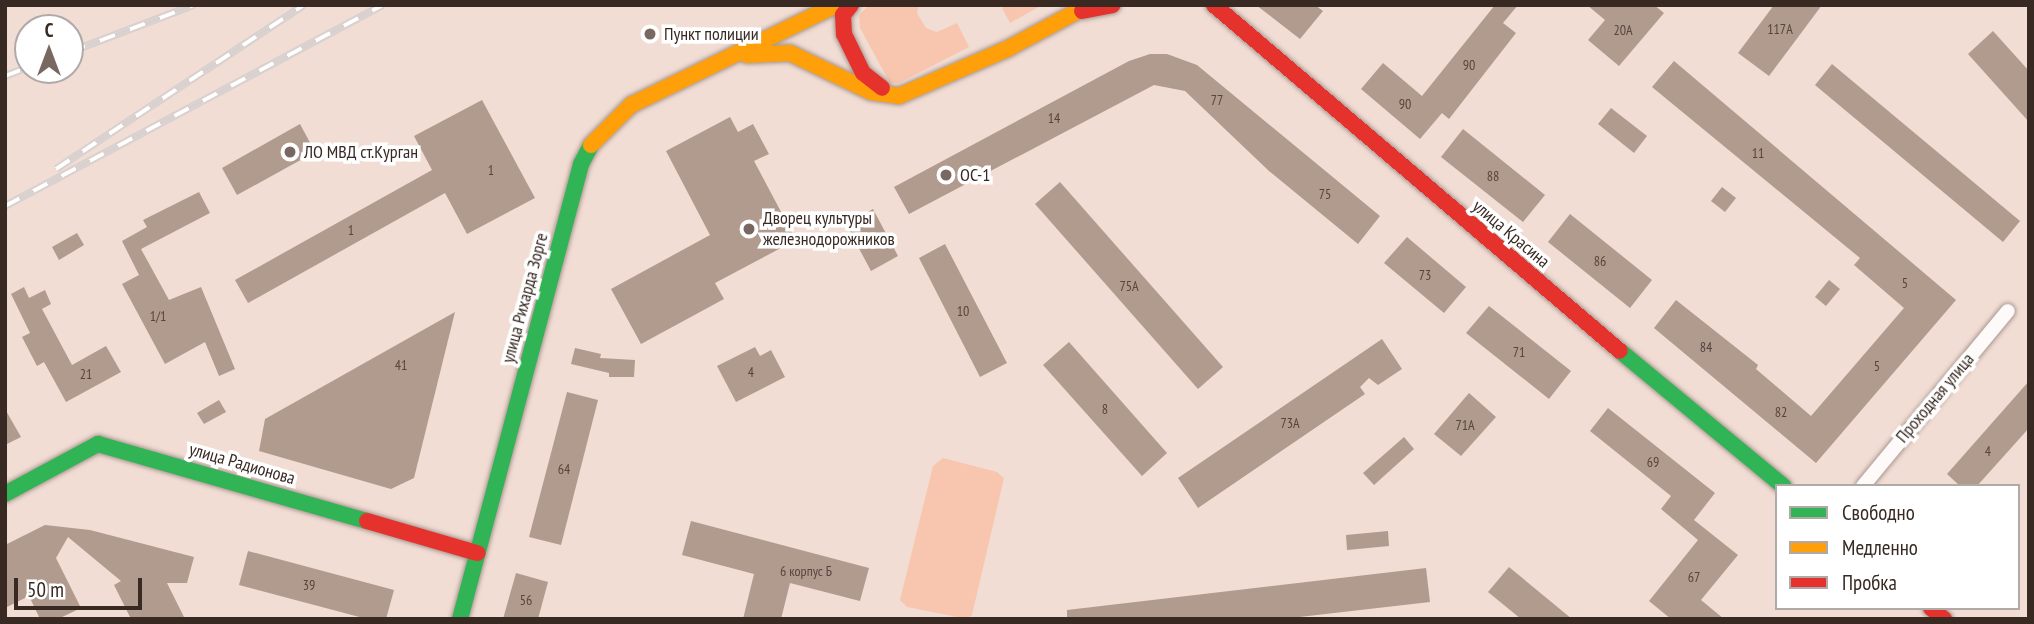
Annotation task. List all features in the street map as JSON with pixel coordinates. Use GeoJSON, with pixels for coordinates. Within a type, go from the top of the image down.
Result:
{"type":"FeatureCollection","features":[{"type":"Feature","properties":{"kind":"main road"},"geometry":{"type":"LineString","coordinates":[[724,59],[836,5]]}},
{"type":"Feature","properties":{"kind":"main road"},"geometry":{"type":"LineString","coordinates":[[851,5],[843,15],[844,34],[863,73],[873,84],[898,96]]}},
{"type":"Feature","properties":{"kind":"main road"},"geometry":{"type":"LineString","coordinates":[[724,59],[762,51],[790,53],[814,60],[871,92],[898,96],[941,78],[1086,7],[1112,5]]}},
{"type":"Feature","properties":{"kind":"main road","name":"улица Красина"},"geometry":{"type":"LineString","coordinates":[[1213,6],[1513,262],[1781,484]]}},
{"type":"Feature","properties":{"kind":"main road","name":"улица Рихарда Зорге"},"geometry":{"type":"LineString","coordinates":[[460,619],[581,164],[595,139],[631,105],[724,59]]}},
{"type":"Feature","properties":{"kind":"main road","name":"улица Радионова"},"geometry":{"type":"LineString","coordinates":[[5,494],[98,444],[477,553]]}},
{"type":"Feature","properties":{"kind":"street","name":"Проходная улица"},"geometry":{"type":"LineString","coordinates":[[1865,484],[2008,310]]}},
{"type":"Feature","properties":{"kind":"shaded area"},"geometry":{"type":"Polygon","coordinates":[[[869,5],[919,5],[917,13],[926,28],[937,32],[957,23],[969,47],[899,83],[890,83],[860,28],[859,15],[869,5]]]}},
{"type":"Feature","properties":{"kind":"shaded area"},"geometry":{"type":"Polygon","coordinates":[[[1007,5],[1042,5],[1010,23],[1002,8],[1007,5]]]}},
{"type":"Feature","properties":{"kind":"shaded area"},"geometry":{"type":"Polygon","coordinates":[[[943,458],[997,472],[1004,478],[972,615],[967,619],[907,607],[900,600],[933,466],[943,458]]]}},
{"type":"Feature","properties":{"kind":"building"},"geometry":{"type":"Polygon","coordinates":[[[1256,5],[1315,5],[1323,11],[1300,39],[1256,5]]]}},
{"type":"Feature","properties":{"kind":"building"},"geometry":{"type":"Polygon","coordinates":[[[1495,5],[1518,5],[1503,23],[1516,33],[1449,119],[1442,113],[1420,139],[1361,89],[1383,63],[1422,96],[1495,5]]]}},
{"type":"Feature","properties":{"kind":"building"},"geometry":{"type":"Polygon","coordinates":[[[1587,5],[1654,5],[1664,13],[1619,66],[1588,40],[1605,20],[1587,5]]]}},
{"type":"Feature","properties":{"kind":"building"},"geometry":{"type":"Polygon","coordinates":[[[1774,5],[1822,5],[1769,76],[1738,53],[1774,5]]]}},
{"type":"Feature","properties":{"kind":"building"},"geometry":{"type":"Polygon","coordinates":[[[1993,31],[2029,71],[2029,122],[1968,54],[1993,31]]]}},
{"type":"Feature","properties":{"kind":"building"},"geometry":{"type":"Polygon","coordinates":[[[1150,54],[1167,54],[1197,65],[1380,216],[1358,244],[1269,171],[1185,91],[1154,85],[909,214],[894,187],[1129,61],[1150,54]]]}},
{"type":"Feature","properties":{"kind":"building"},"geometry":{"type":"Polygon","coordinates":[[[1674,61],[1956,300],[1816,463],[1654,328],[1676,300],[1758,365],[1756,369],[1811,416],[1904,308],[1854,265],[1860,258],[1652,87],[1674,61]]]}},
{"type":"Feature","properties":{"kind":"building"},"geometry":{"type":"Polygon","coordinates":[[[1832,64],[2020,221],[2003,242],[1815,85],[1832,64]]]}},
{"type":"Feature","properties":{"kind":"building"},"geometry":{"type":"Polygon","coordinates":[[[482,100],[535,198],[467,234],[445,193],[248,303],[235,280],[432,170],[414,136],[482,100]]]}},
{"type":"Feature","properties":{"kind":"building"},"geometry":{"type":"Polygon","coordinates":[[[1611,108],[1647,136],[1634,153],[1598,124],[1611,108]]]}},
{"type":"Feature","properties":{"kind":"building","name":"Дворец культуры железнодорожников"},"geometry":{"type":"Polygon","coordinates":[[[730,117],[738,132],[753,124],[769,154],[754,161],[796,240],[715,283],[724,299],[641,344],[611,289],[710,235],[666,151],[730,117]]]}},
{"type":"Feature","properties":{"kind":"building","name":"ЛО МВД ст.Курган"},"geometry":{"type":"Polygon","coordinates":[[[300,124],[315,152],[237,195],[222,168],[300,124]]]}},
{"type":"Feature","properties":{"kind":"building"},"geometry":{"type":"Polygon","coordinates":[[[1463,129],[1545,195],[1523,222],[1441,157],[1463,129]]]}},
{"type":"Feature","properties":{"kind":"building"},"geometry":{"type":"Polygon","coordinates":[[[1060,182],[1223,367],[1198,389],[1035,204],[1060,182]]]}},
{"type":"Feature","properties":{"kind":"building"},"geometry":{"type":"Polygon","coordinates":[[[1722,187],[1736,198],[1725,212],[1711,201],[1722,187]]]}},
{"type":"Feature","properties":{"kind":"building"},"geometry":{"type":"Polygon","coordinates":[[[199,192],[210,213],[141,249],[169,300],[201,287],[235,369],[219,376],[205,342],[165,364],[122,284],[139,275],[122,241],[147,227],[143,220],[199,192]]]}},
{"type":"Feature","properties":{"kind":"building"},"geometry":{"type":"Polygon","coordinates":[[[873,209],[898,256],[871,271],[846,224],[873,209]]]}},
{"type":"Feature","properties":{"kind":"building"},"geometry":{"type":"Polygon","coordinates":[[[1570,214],[1652,280],[1630,308],[1548,242],[1570,214]]]}},
{"type":"Feature","properties":{"kind":"building"},"geometry":{"type":"Polygon","coordinates":[[[77,233],[84,245],[59,260],[52,247],[77,233]]]}},
{"type":"Feature","properties":{"kind":"building"},"geometry":{"type":"Polygon","coordinates":[[[1407,237],[1466,287],[1444,313],[1384,263],[1407,237]]]}},
{"type":"Feature","properties":{"kind":"building"},"geometry":{"type":"Polygon","coordinates":[[[945,244],[1007,363],[980,377],[919,258],[945,244]]]}},
{"type":"Feature","properties":{"kind":"building"},"geometry":{"type":"Polygon","coordinates":[[[1829,280],[1840,289],[1826,306],[1815,297],[1829,280]]]}},
{"type":"Feature","properties":{"kind":"building"},"geometry":{"type":"Polygon","coordinates":[[[24,287],[29,298],[45,290],[51,304],[42,309],[72,365],[106,346],[121,372],[66,402],[44,362],[37,366],[22,337],[30,333],[11,294],[24,287]]]}},
{"type":"Feature","properties":{"kind":"building"},"geometry":{"type":"Polygon","coordinates":[[[1489,306],[1571,371],[1549,399],[1466,333],[1489,306]]]}},
{"type":"Feature","properties":{"kind":"building"},"geometry":{"type":"Polygon","coordinates":[[[455,312],[414,478],[391,489],[259,451],[265,419],[455,312]]]}},
{"type":"Feature","properties":{"kind":"building"},"geometry":{"type":"Polygon","coordinates":[[[1382,339],[1402,369],[1378,385],[1369,378],[1360,387],[1365,394],[1198,508],[1178,478],[1382,339]]]}},
{"type":"Feature","properties":{"kind":"building"},"geometry":{"type":"Polygon","coordinates":[[[1069,342],[1167,453],[1142,476],[1043,365],[1069,342]]]}},
{"type":"Feature","properties":{"kind":"building"},"geometry":{"type":"Polygon","coordinates":[[[755,347],[760,356],[771,350],[785,377],[736,402],[717,366],[755,347]]]}},
{"type":"Feature","properties":{"kind":"building"},"geometry":{"type":"Polygon","coordinates":[[[575,348],[601,354],[600,358],[635,360],[634,377],[609,377],[609,373],[571,364],[575,348]]]}},
{"type":"Feature","properties":{"kind":"building"},"geometry":{"type":"Polygon","coordinates":[[[2029,381],[2029,428],[1979,484],[1958,484],[1947,474],[2029,381]]]}},
{"type":"Feature","properties":{"kind":"building"},"geometry":{"type":"Polygon","coordinates":[[[567,392],[598,400],[561,545],[529,537],[567,392]]]}},
{"type":"Feature","properties":{"kind":"building"},"geometry":{"type":"Polygon","coordinates":[[[1469,393],[1496,417],[1461,456],[1434,434],[1469,393]]]}},
{"type":"Feature","properties":{"kind":"building"},"geometry":{"type":"Polygon","coordinates":[[[219,400],[226,412],[204,424],[197,413],[219,400]]]}},
{"type":"Feature","properties":{"kind":"building"},"geometry":{"type":"Polygon","coordinates":[[[1608,408],[1715,493],[1694,520],[1738,555],[1701,600],[1724,619],[1671,619],[1649,601],[1698,540],[1661,509],[1671,496],[1590,431],[1608,408]]]}},
{"type":"Feature","properties":{"kind":"building"},"geometry":{"type":"Polygon","coordinates":[[[5,409],[21,437],[5,445],[5,409]]]}},
{"type":"Feature","properties":{"kind":"building"},"geometry":{"type":"Polygon","coordinates":[[[1404,437],[1414,449],[1374,485],[1363,473],[1404,437]]]}},
{"type":"Feature","properties":{"kind":"building"},"geometry":{"type":"Polygon","coordinates":[[[691,521],[869,568],[860,601],[790,583],[781,619],[743,619],[754,574],[682,555],[691,521]]]}},
{"type":"Feature","properties":{"kind":"building"},"geometry":{"type":"Polygon","coordinates":[[[45,525],[90,530],[194,557],[187,583],[167,583],[185,619],[131,619],[114,585],[121,581],[68,537],[56,558],[81,608],[58,619],[40,619],[29,596],[5,608],[5,545],[45,525]]]}},
{"type":"Feature","properties":{"kind":"building"},"geometry":{"type":"Polygon","coordinates":[[[1388,531],[1389,546],[1347,550],[1346,535],[1388,531]]]}},
{"type":"Feature","properties":{"kind":"building"},"geometry":{"type":"Polygon","coordinates":[[[248,551],[394,590],[386,619],[367,619],[239,585],[248,551]]]}},
{"type":"Feature","properties":{"kind":"building"},"geometry":{"type":"Polygon","coordinates":[[[1509,567],[1572,619],[1521,619],[1488,592],[1509,567]]]}},
{"type":"Feature","properties":{"kind":"building"},"geometry":{"type":"Polygon","coordinates":[[[1426,568],[1430,602],[1282,619],[1067,619],[1067,610],[1426,568]]]}},
{"type":"Feature","properties":{"kind":"building"},"geometry":{"type":"Polygon","coordinates":[[[516,573],[548,582],[538,619],[503,619],[516,573]]]}},
{"type":"Feature","properties":{"kind":"railway"},"geometry":{"type":"LineString","coordinates":[[84,47],[194,5]]}},
{"type":"Feature","properties":{"kind":"railway"},"geometry":{"type":"LineString","coordinates":[[56,169],[304,5]]}},
{"type":"Feature","properties":{"kind":"railway"},"geometry":{"type":"LineString","coordinates":[[5,206],[383,5]]}},
{"type":"Feature","properties":{"kind":"railway"},"geometry":{"type":"LineString","coordinates":[[5,76],[14,72]]}},
{"type":"Feature","properties":{"kind":"traffic: fast"},"geometry":{"type":"LineString","coordinates":[[460,619],[581,164],[591,145]]}},
{"type":"Feature","properties":{"kind":"traffic: fast"},"geometry":{"type":"LineString","coordinates":[[1620,351],[1781,484]]}},
{"type":"Feature","properties":{"kind":"traffic: fast"},"geometry":{"type":"LineString","coordinates":[[5,494],[98,444],[367,521]]}},
{"type":"Feature","properties":{"kind":"traffic: slow"},"geometry":{"type":"LineString","coordinates":[[591,145],[631,105],[836,5]]}},
{"type":"Feature","properties":{"kind":"traffic: slow"},"geometry":{"type":"LineString","coordinates":[[747,55],[790,53],[871,92],[899,96],[1007,49],[1089,5]]}},
{"type":"Feature","properties":{"kind":"traffic: jam"},"geometry":{"type":"LineString","coordinates":[[851,5],[843,15],[844,34],[863,73],[882,88]]}},
{"type":"Feature","properties":{"kind":"traffic: jam"},"geometry":{"type":"LineString","coordinates":[[1082,11],[1112,5]]}},
{"type":"Feature","properties":{"kind":"traffic: jam"},"geometry":{"type":"LineString","coordinates":[[1214,5],[1620,351]]}},
{"type":"Feature","properties":{"kind":"traffic: jam"},"geometry":{"type":"LineString","coordinates":[[367,521],[477,553]]}},
{"type":"Feature","properties":{"kind":"traffic: jam"},"geometry":{"type":"LineString","coordinates":[[1933,610],[1944,619]]}},
{"type":"Feature","properties":{"kind":"place","name":"Пункт полиции"},"geometry":{"type":"Point","coordinates":[650,34]}},
{"type":"Feature","properties":{"kind":"place","name":"ЛО МВД ст.Курган"},"geometry":{"type":"Point","coordinates":[290,152]}},
{"type":"Feature","properties":{"kind":"place","name":"ОС-1"},"geometry":{"type":"Point","coordinates":[946,175]}},
{"type":"Feature","properties":{"kind":"place","name":"Дворец культуры железнодорожников"},"geometry":{"type":"Point","coordinates":[749,229]}}]}
